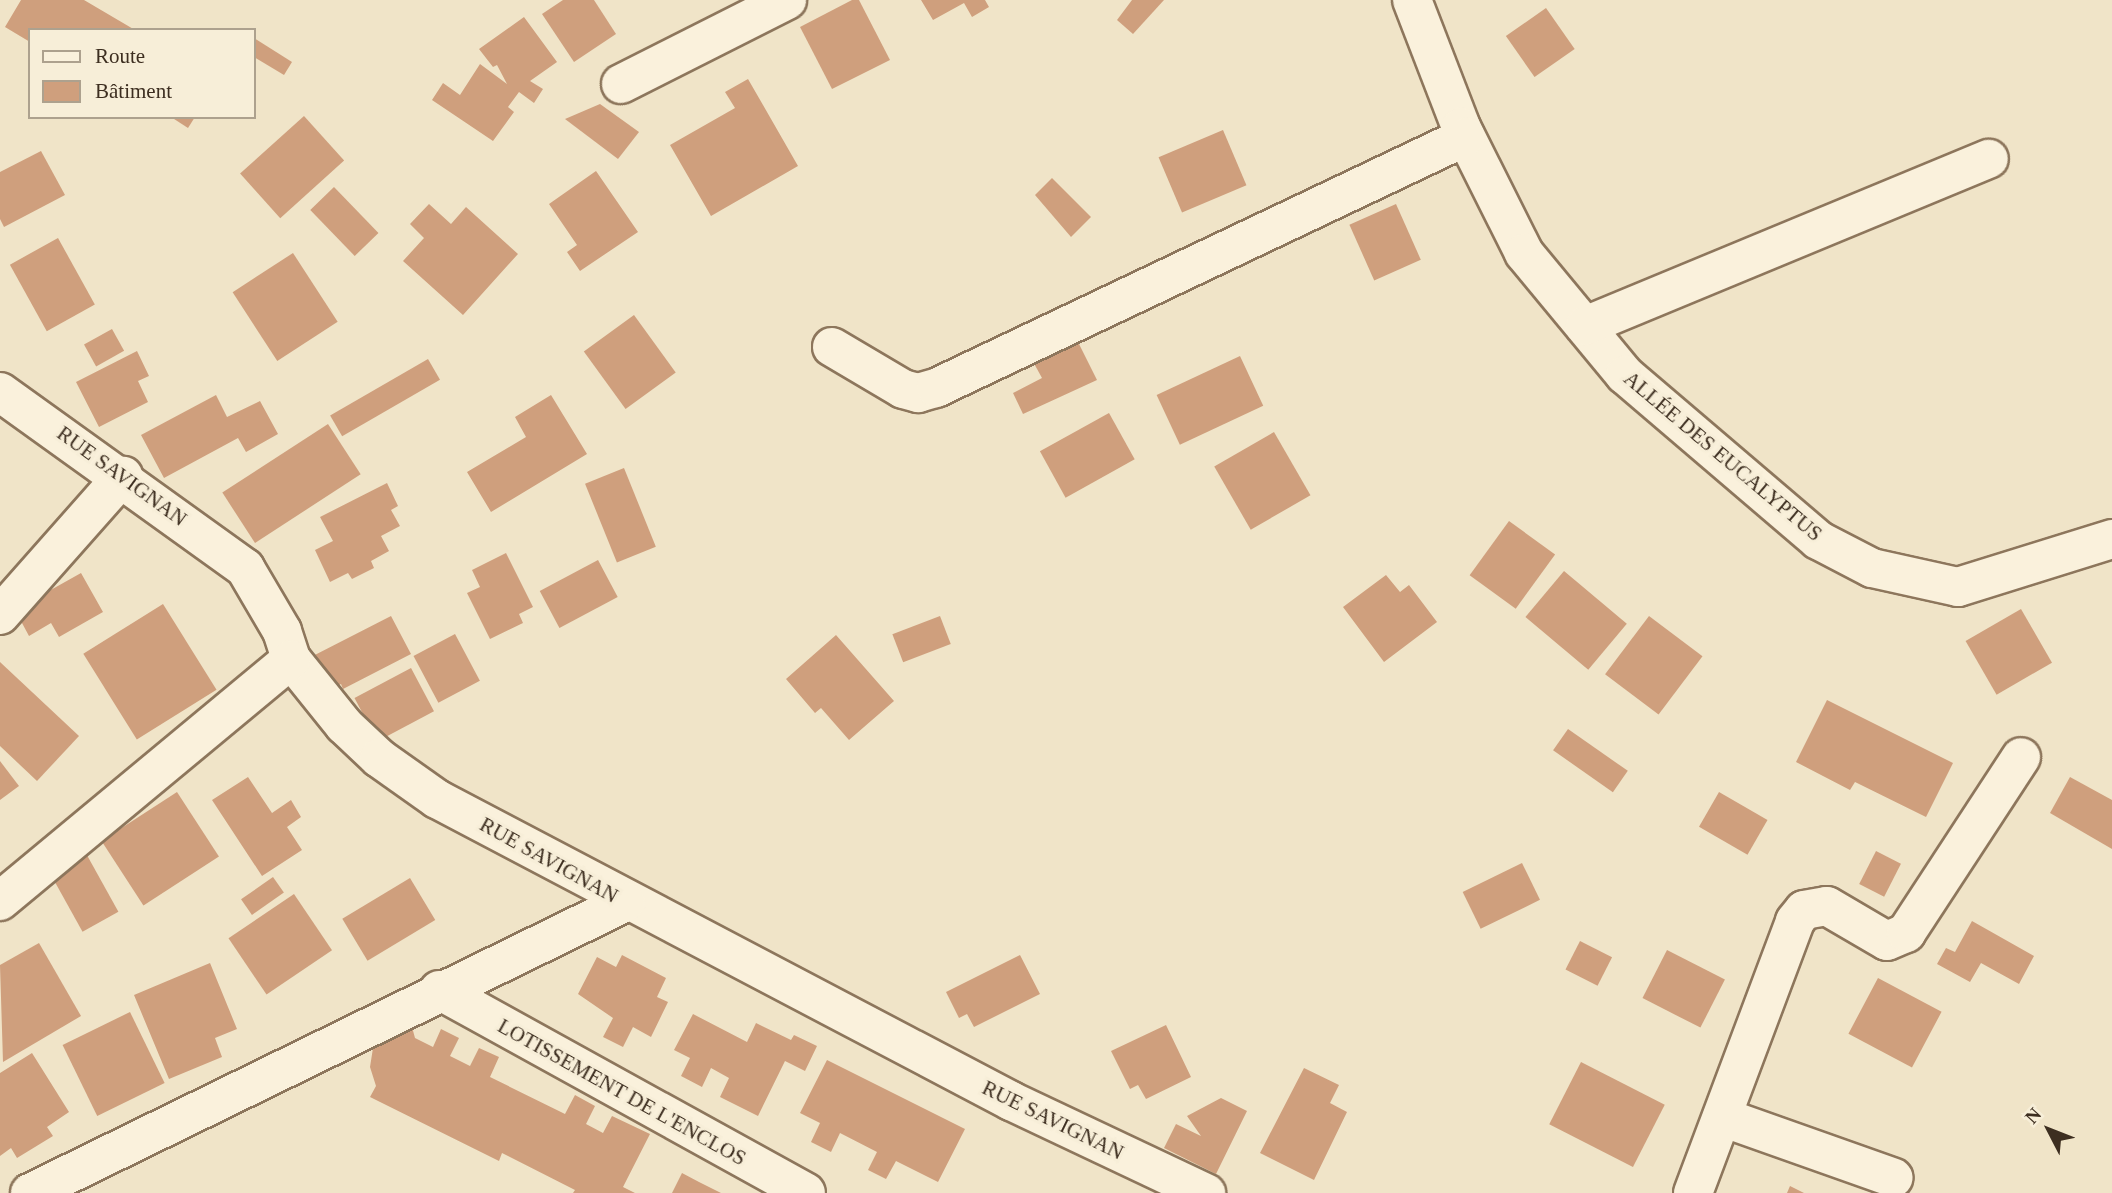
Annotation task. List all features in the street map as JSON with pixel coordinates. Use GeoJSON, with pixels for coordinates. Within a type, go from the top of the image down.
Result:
{"type":"FeatureCollection","features":[{"type":"Feature","properties":{"kind":"street"},"geometry":{"type":"LineString","coordinates":[[621,83],[787,0]]}},
{"type":"Feature","properties":{"kind":"street","name":"ALLÉE DES EUCALYPTUS"},"geometry":{"type":"LineString","coordinates":[[1412,0],[1465,137],[1524,253],[1625,375],[1818,540],[1872,568],[1958,587],[2112,539]]}},
{"type":"Feature","properties":{"kind":"street"},"geometry":{"type":"LineString","coordinates":[[832,347],[903,388],[918,393],[936,388],[1465,137]]}},
{"type":"Feature","properties":{"kind":"street"},"geometry":{"type":"LineString","coordinates":[[1585,326],[1989,159]]}},
{"type":"Feature","properties":{"kind":"street","name":"RUE SAVIGNAN"},"geometry":{"type":"LineString","coordinates":[[0,392],[123,477],[246,568],[282,631],[291,659],[344,725],[379,758],[437,799],[626,902],[1011,1101],[1206,1193]]}},
{"type":"Feature","properties":{"kind":"street"},"geometry":{"type":"LineString","coordinates":[[0,615],[123,477]]}},
{"type":"Feature","properties":{"kind":"street"},"geometry":{"type":"LineString","coordinates":[[0,901],[291,659]]}},
{"type":"Feature","properties":{"kind":"street"},"geometry":{"type":"LineString","coordinates":[[1693,1193],[1795,921],[1804,910],[1827,906],[1886,941],[1906,933],[2021,757]]}},
{"type":"Feature","properties":{"kind":"street"},"geometry":{"type":"LineString","coordinates":[[30,1193],[439,990],[626,902]]}},
{"type":"Feature","properties":{"kind":"street","name":"LOTISSEMENT DE L'ENCLOS"},"geometry":{"type":"LineString","coordinates":[[439,990],[806,1193]]}},
{"type":"Feature","properties":{"kind":"street"},"geometry":{"type":"LineString","coordinates":[[1722,1117],[1894,1178]]}},
{"type":"Feature","properties":{"kind":"building"},"geometry":{"type":"Polygon","coordinates":[[[21,0],[84,0],[132,28],[28,28],[28,41],[5,27],[21,0]]]}},
{"type":"Feature","properties":{"kind":"building"},"geometry":{"type":"Polygon","coordinates":[[[563,0],[594,0],[616,34],[574,62],[542,14],[563,0]]]}},
{"type":"Feature","properties":{"kind":"building"},"geometry":{"type":"Polygon","coordinates":[[[852,0],[859,0],[890,60],[832,89],[800,27],[852,0]]]}},
{"type":"Feature","properties":{"kind":"building"},"geometry":{"type":"Polygon","coordinates":[[[921,0],[985,0],[989,7],[972,17],[964,3],[933,20],[921,0]]]}},
{"type":"Feature","properties":{"kind":"building"},"geometry":{"type":"Polygon","coordinates":[[[1132,0],[1164,0],[1133,34],[1117,20],[1132,0]]]}},
{"type":"Feature","properties":{"kind":"building"},"geometry":{"type":"Polygon","coordinates":[[[1546,8],[1575,49],[1535,77],[1506,36],[1546,8]]]}},
{"type":"Feature","properties":{"kind":"building"},"geometry":{"type":"Polygon","coordinates":[[[524,17],[557,62],[530,81],[543,89],[534,103],[519,92],[508,107],[514,112],[493,141],[432,100],[443,83],[460,95],[480,64],[507,84],[497,65],[493,67],[479,49],[524,17]]]}},
{"type":"Feature","properties":{"kind":"building"},"geometry":{"type":"Polygon","coordinates":[[[256,39],[292,62],[284,75],[256,58],[256,39]]]}},
{"type":"Feature","properties":{"kind":"building"},"geometry":{"type":"Polygon","coordinates":[[[748,79],[798,166],[711,216],[670,145],[735,108],[725,92],[748,79]]]}},
{"type":"Feature","properties":{"kind":"building"},"geometry":{"type":"Polygon","coordinates":[[[600,104],[639,132],[618,159],[565,119],[600,104]]]}},
{"type":"Feature","properties":{"kind":"building"},"geometry":{"type":"Polygon","coordinates":[[[304,116],[344,161],[280,218],[240,174],[304,116]]]}},
{"type":"Feature","properties":{"kind":"building"},"geometry":{"type":"Polygon","coordinates":[[[174,119],[194,119],[188,128],[174,119]]]}},
{"type":"Feature","properties":{"kind":"building"},"geometry":{"type":"Polygon","coordinates":[[[1223,130],[1246,185],[1182,213],[1159,157],[1223,130]]]}},
{"type":"Feature","properties":{"kind":"building"},"geometry":{"type":"Polygon","coordinates":[[[41,151],[65,195],[4,227],[0,219],[0,172],[41,151]]]}},
{"type":"Feature","properties":{"kind":"building"},"geometry":{"type":"Polygon","coordinates":[[[596,171],[638,232],[580,271],[567,252],[577,245],[549,204],[596,171]]]}},
{"type":"Feature","properties":{"kind":"building"},"geometry":{"type":"Polygon","coordinates":[[[1052,178],[1091,217],[1071,237],[1035,195],[1052,178]]]}},
{"type":"Feature","properties":{"kind":"building"},"geometry":{"type":"Polygon","coordinates":[[[334,187],[378,233],[355,256],[310,210],[334,187]]]}},
{"type":"Feature","properties":{"kind":"building"},"geometry":{"type":"Polygon","coordinates":[[[429,204],[451,224],[466,207],[518,254],[463,315],[403,261],[424,238],[410,224],[429,204]]]}},
{"type":"Feature","properties":{"kind":"building"},"geometry":{"type":"Polygon","coordinates":[[[1396,204],[1421,260],[1374,280],[1349,225],[1396,204]]]}},
{"type":"Feature","properties":{"kind":"building"},"geometry":{"type":"Polygon","coordinates":[[[58,238],[95,304],[47,331],[10,265],[58,238]]]}},
{"type":"Feature","properties":{"kind":"building"},"geometry":{"type":"Polygon","coordinates":[[[293,253],[338,322],[277,361],[233,292],[293,253]]]}},
{"type":"Feature","properties":{"kind":"building"},"geometry":{"type":"Polygon","coordinates":[[[634,315],[676,372],[626,409],[584,351],[634,315]]]}},
{"type":"Feature","properties":{"kind":"building"},"geometry":{"type":"Polygon","coordinates":[[[112,329],[124,351],[96,366],[84,345],[112,329]]]}},
{"type":"Feature","properties":{"kind":"building"},"geometry":{"type":"Polygon","coordinates":[[[1075,336],[1097,380],[1023,414],[1013,393],[1042,378],[1031,358],[1075,336]]]}},
{"type":"Feature","properties":{"kind":"building"},"geometry":{"type":"Polygon","coordinates":[[[137,351],[149,376],[138,381],[148,402],[99,427],[76,382],[137,351]]]}},
{"type":"Feature","properties":{"kind":"building"},"geometry":{"type":"Polygon","coordinates":[[[1240,356],[1263,406],[1180,445],[1157,395],[1240,356]]]}},
{"type":"Feature","properties":{"kind":"building"},"geometry":{"type":"Polygon","coordinates":[[[428,359],[440,380],[342,436],[330,416],[428,359]]]}},
{"type":"Feature","properties":{"kind":"building"},"geometry":{"type":"Polygon","coordinates":[[[216,395],[227,417],[260,401],[278,434],[246,452],[238,438],[164,478],[141,435],[216,395]]]}},
{"type":"Feature","properties":{"kind":"building"},"geometry":{"type":"Polygon","coordinates":[[[551,395],[587,454],[491,512],[467,472],[526,437],[515,417],[551,395]]]}},
{"type":"Feature","properties":{"kind":"building"},"geometry":{"type":"Polygon","coordinates":[[[1109,413],[1135,459],[1066,498],[1040,451],[1109,413]]]}},
{"type":"Feature","properties":{"kind":"building"},"geometry":{"type":"Polygon","coordinates":[[[328,424],[361,474],[255,543],[222,493],[328,424]]]}},
{"type":"Feature","properties":{"kind":"building"},"geometry":{"type":"Polygon","coordinates":[[[1274,432],[1310,495],[1251,530],[1214,466],[1274,432]]]}},
{"type":"Feature","properties":{"kind":"building"},"geometry":{"type":"Polygon","coordinates":[[[624,468],[656,547],[617,563],[585,484],[624,468]]]}},
{"type":"Feature","properties":{"kind":"building"},"geometry":{"type":"Polygon","coordinates":[[[387,483],[398,506],[391,510],[400,526],[381,536],[389,551],[371,561],[374,568],[352,579],[348,573],[330,582],[315,550],[333,541],[320,517],[387,483]]]}},
{"type":"Feature","properties":{"kind":"building"},"geometry":{"type":"Polygon","coordinates":[[[1509,521],[1555,555],[1516,609],[1470,575],[1509,521]]]}},
{"type":"Feature","properties":{"kind":"building"},"geometry":{"type":"Polygon","coordinates":[[[506,553],[533,607],[519,614],[523,623],[490,639],[467,593],[480,587],[472,570],[506,553]]]}},
{"type":"Feature","properties":{"kind":"building"},"geometry":{"type":"Polygon","coordinates":[[[598,560],[618,597],[559,628],[540,591],[598,560]]]}},
{"type":"Feature","properties":{"kind":"building"},"geometry":{"type":"Polygon","coordinates":[[[1564,571],[1627,624],[1588,670],[1525,617],[1564,571]]]}},
{"type":"Feature","properties":{"kind":"building"},"geometry":{"type":"Polygon","coordinates":[[[81,573],[103,612],[59,637],[51,623],[29,636],[15,610],[81,573]]]}},
{"type":"Feature","properties":{"kind":"building"},"geometry":{"type":"Polygon","coordinates":[[[1386,575],[1400,592],[1409,585],[1437,622],[1384,662],[1343,607],[1386,575]]]}},
{"type":"Feature","properties":{"kind":"building"},"geometry":{"type":"Polygon","coordinates":[[[163,604],[217,690],[137,739],[83,654],[163,604]]]}},
{"type":"Feature","properties":{"kind":"building"},"geometry":{"type":"Polygon","coordinates":[[[2021,609],[2052,663],[1997,695],[1966,641],[2021,609]]]}},
{"type":"Feature","properties":{"kind":"building"},"geometry":{"type":"Polygon","coordinates":[[[391,616],[411,654],[343,689],[341,684],[322,694],[305,660],[391,616]]]}},
{"type":"Feature","properties":{"kind":"building"},"geometry":{"type":"Polygon","coordinates":[[[940,616],[951,644],[903,662],[892,634],[940,616]]]}},
{"type":"Feature","properties":{"kind":"building"},"geometry":{"type":"Polygon","coordinates":[[[1649,616],[1703,656],[1659,715],[1605,674],[1649,616]]]}},
{"type":"Feature","properties":{"kind":"building"},"geometry":{"type":"Polygon","coordinates":[[[455,634],[480,681],[438,703],[414,656],[455,634]]]}},
{"type":"Feature","properties":{"kind":"building"},"geometry":{"type":"Polygon","coordinates":[[[836,635],[894,701],[849,740],[821,708],[815,713],[786,679],[836,635]]]}},
{"type":"Feature","properties":{"kind":"building"},"geometry":{"type":"Polygon","coordinates":[[[0,662],[79,736],[37,781],[0,746],[0,662]]]}},
{"type":"Feature","properties":{"kind":"building"},"geometry":{"type":"Polygon","coordinates":[[[411,668],[434,711],[377,741],[354,698],[411,668]]]}},
{"type":"Feature","properties":{"kind":"building"},"geometry":{"type":"Polygon","coordinates":[[[1827,700],[1953,763],[1926,817],[1855,782],[1850,790],[1796,762],[1827,700]]]}},
{"type":"Feature","properties":{"kind":"building"},"geometry":{"type":"Polygon","coordinates":[[[1568,729],[1628,771],[1613,792],[1553,750],[1568,729]]]}},
{"type":"Feature","properties":{"kind":"building"},"geometry":{"type":"Polygon","coordinates":[[[0,761],[19,786],[0,800],[0,761]]]}},
{"type":"Feature","properties":{"kind":"building"},"geometry":{"type":"Polygon","coordinates":[[[248,777],[272,813],[291,800],[301,817],[287,827],[302,850],[262,876],[212,800],[248,777]]]}},
{"type":"Feature","properties":{"kind":"building"},"geometry":{"type":"Polygon","coordinates":[[[2070,777],[2112,800],[2112,849],[2050,813],[2070,777]]]}},
{"type":"Feature","properties":{"kind":"building"},"geometry":{"type":"Polygon","coordinates":[[[177,792],[219,857],[143,906],[102,841],[177,792]]]}},
{"type":"Feature","properties":{"kind":"building"},"geometry":{"type":"Polygon","coordinates":[[[1719,792],[1767,820],[1747,855],[1699,827],[1719,792]]]}},
{"type":"Feature","properties":{"kind":"building"},"geometry":{"type":"Polygon","coordinates":[[[83,848],[118,912],[83,932],[47,868],[83,848]]]}},
{"type":"Feature","properties":{"kind":"building"},"geometry":{"type":"Polygon","coordinates":[[[1876,851],[1901,864],[1884,897],[1859,884],[1876,851]]]}},
{"type":"Feature","properties":{"kind":"building"},"geometry":{"type":"Polygon","coordinates":[[[1522,863],[1540,900],[1481,929],[1463,892],[1522,863]]]}},
{"type":"Feature","properties":{"kind":"building"},"geometry":{"type":"Polygon","coordinates":[[[273,877],[284,893],[252,915],[241,899],[273,877]]]}},
{"type":"Feature","properties":{"kind":"building"},"geometry":{"type":"Polygon","coordinates":[[[410,878],[435,920],[368,961],[342,919],[410,878]]]}},
{"type":"Feature","properties":{"kind":"building"},"geometry":{"type":"Polygon","coordinates":[[[294,894],[332,950],[267,995],[229,938],[294,894]]]}},
{"type":"Feature","properties":{"kind":"building"},"geometry":{"type":"Polygon","coordinates":[[[1972,921],[2034,956],[2019,984],[1981,963],[1970,982],[1937,964],[1946,948],[1955,952],[1972,921]]]}},
{"type":"Feature","properties":{"kind":"building"},"geometry":{"type":"Polygon","coordinates":[[[1580,941],[1612,957],[1598,986],[1565,970],[1580,941]]]}},
{"type":"Feature","properties":{"kind":"building"},"geometry":{"type":"Polygon","coordinates":[[[39,943],[81,1016],[3,1062],[0,965],[39,943]]]}},
{"type":"Feature","properties":{"kind":"building"},"geometry":{"type":"Polygon","coordinates":[[[1667,950],[1725,980],[1700,1028],[1642,998],[1667,950]]]}},
{"type":"Feature","properties":{"kind":"building"},"geometry":{"type":"Polygon","coordinates":[[[622,955],[666,978],[657,997],[668,1002],[651,1037],[633,1027],[623,1047],[603,1037],[613,1018],[578,994],[597,957],[616,967],[622,955]]]}},
{"type":"Feature","properties":{"kind":"building"},"geometry":{"type":"Polygon","coordinates":[[[1020,955],[1040,994],[974,1027],[967,1014],[959,1018],[946,992],[1020,955]]]}},
{"type":"Feature","properties":{"kind":"building"},"geometry":{"type":"Polygon","coordinates":[[[210,963],[237,1029],[215,1038],[222,1057],[169,1079],[134,995],[210,963]]]}},
{"type":"Feature","properties":{"kind":"building"},"geometry":{"type":"Polygon","coordinates":[[[1878,978],[1942,1012],[1912,1067],[1848,1034],[1878,978]]]}},
{"type":"Feature","properties":{"kind":"building"},"geometry":{"type":"Polygon","coordinates":[[[130,1012],[165,1083],[97,1116],[63,1045],[130,1012]]]}},
{"type":"Feature","properties":{"kind":"building"},"geometry":{"type":"Polygon","coordinates":[[[693,1014],[747,1042],[756,1023],[791,1040],[794,1035],[817,1046],[805,1071],[785,1061],[758,1116],[720,1097],[729,1078],[711,1068],[702,1087],[681,1076],[690,1058],[674,1050],[693,1014]]]}},
{"type":"Feature","properties":{"kind":"building"},"geometry":{"type":"Polygon","coordinates":[[[1166,1025],[1191,1077],[1146,1099],[1138,1085],[1130,1089],[1111,1051],[1166,1025]]]}},
{"type":"Feature","properties":{"kind":"building"},"geometry":{"type":"Polygon","coordinates":[[[412,1027],[415,1038],[433,1047],[441,1029],[459,1038],[450,1056],[470,1066],[479,1048],[499,1057],[490,1077],[565,1114],[575,1095],[595,1106],[586,1124],[603,1133],[612,1116],[650,1134],[623,1187],[635,1193],[573,1193],[575,1190],[502,1153],[499,1161],[370,1097],[376,1086],[370,1067],[373,1048],[412,1027]]]}},
{"type":"Feature","properties":{"kind":"building"},"geometry":{"type":"Polygon","coordinates":[[[32,1053],[69,1112],[47,1127],[53,1136],[17,1158],[11,1148],[0,1156],[0,1073],[32,1053]]]}},
{"type":"Feature","properties":{"kind":"building"},"geometry":{"type":"Polygon","coordinates":[[[827,1060],[965,1129],[938,1182],[896,1161],[886,1179],[868,1170],[877,1152],[840,1133],[831,1152],[811,1142],[820,1123],[800,1113],[827,1060]]]}},
{"type":"Feature","properties":{"kind":"building"},"geometry":{"type":"Polygon","coordinates":[[[1581,1062],[1665,1105],[1633,1167],[1549,1124],[1581,1062]]]}},
{"type":"Feature","properties":{"kind":"building"},"geometry":{"type":"Polygon","coordinates":[[[1304,1068],[1339,1085],[1330,1103],[1347,1112],[1314,1180],[1260,1153],[1304,1068]]]}},
{"type":"Feature","properties":{"kind":"building"},"geometry":{"type":"Polygon","coordinates":[[[1221,1098],[1247,1111],[1216,1174],[1164,1148],[1176,1124],[1201,1136],[1187,1116],[1221,1098]]]}},
{"type":"Feature","properties":{"kind":"building"},"geometry":{"type":"Polygon","coordinates":[[[682,1173],[699,1182],[721,1193],[672,1193],[682,1173]]]}},
{"type":"Feature","properties":{"kind":"building"},"geometry":{"type":"Polygon","coordinates":[[[1790,1186],[1804,1193],[1787,1193],[1790,1186]]]}}]}
